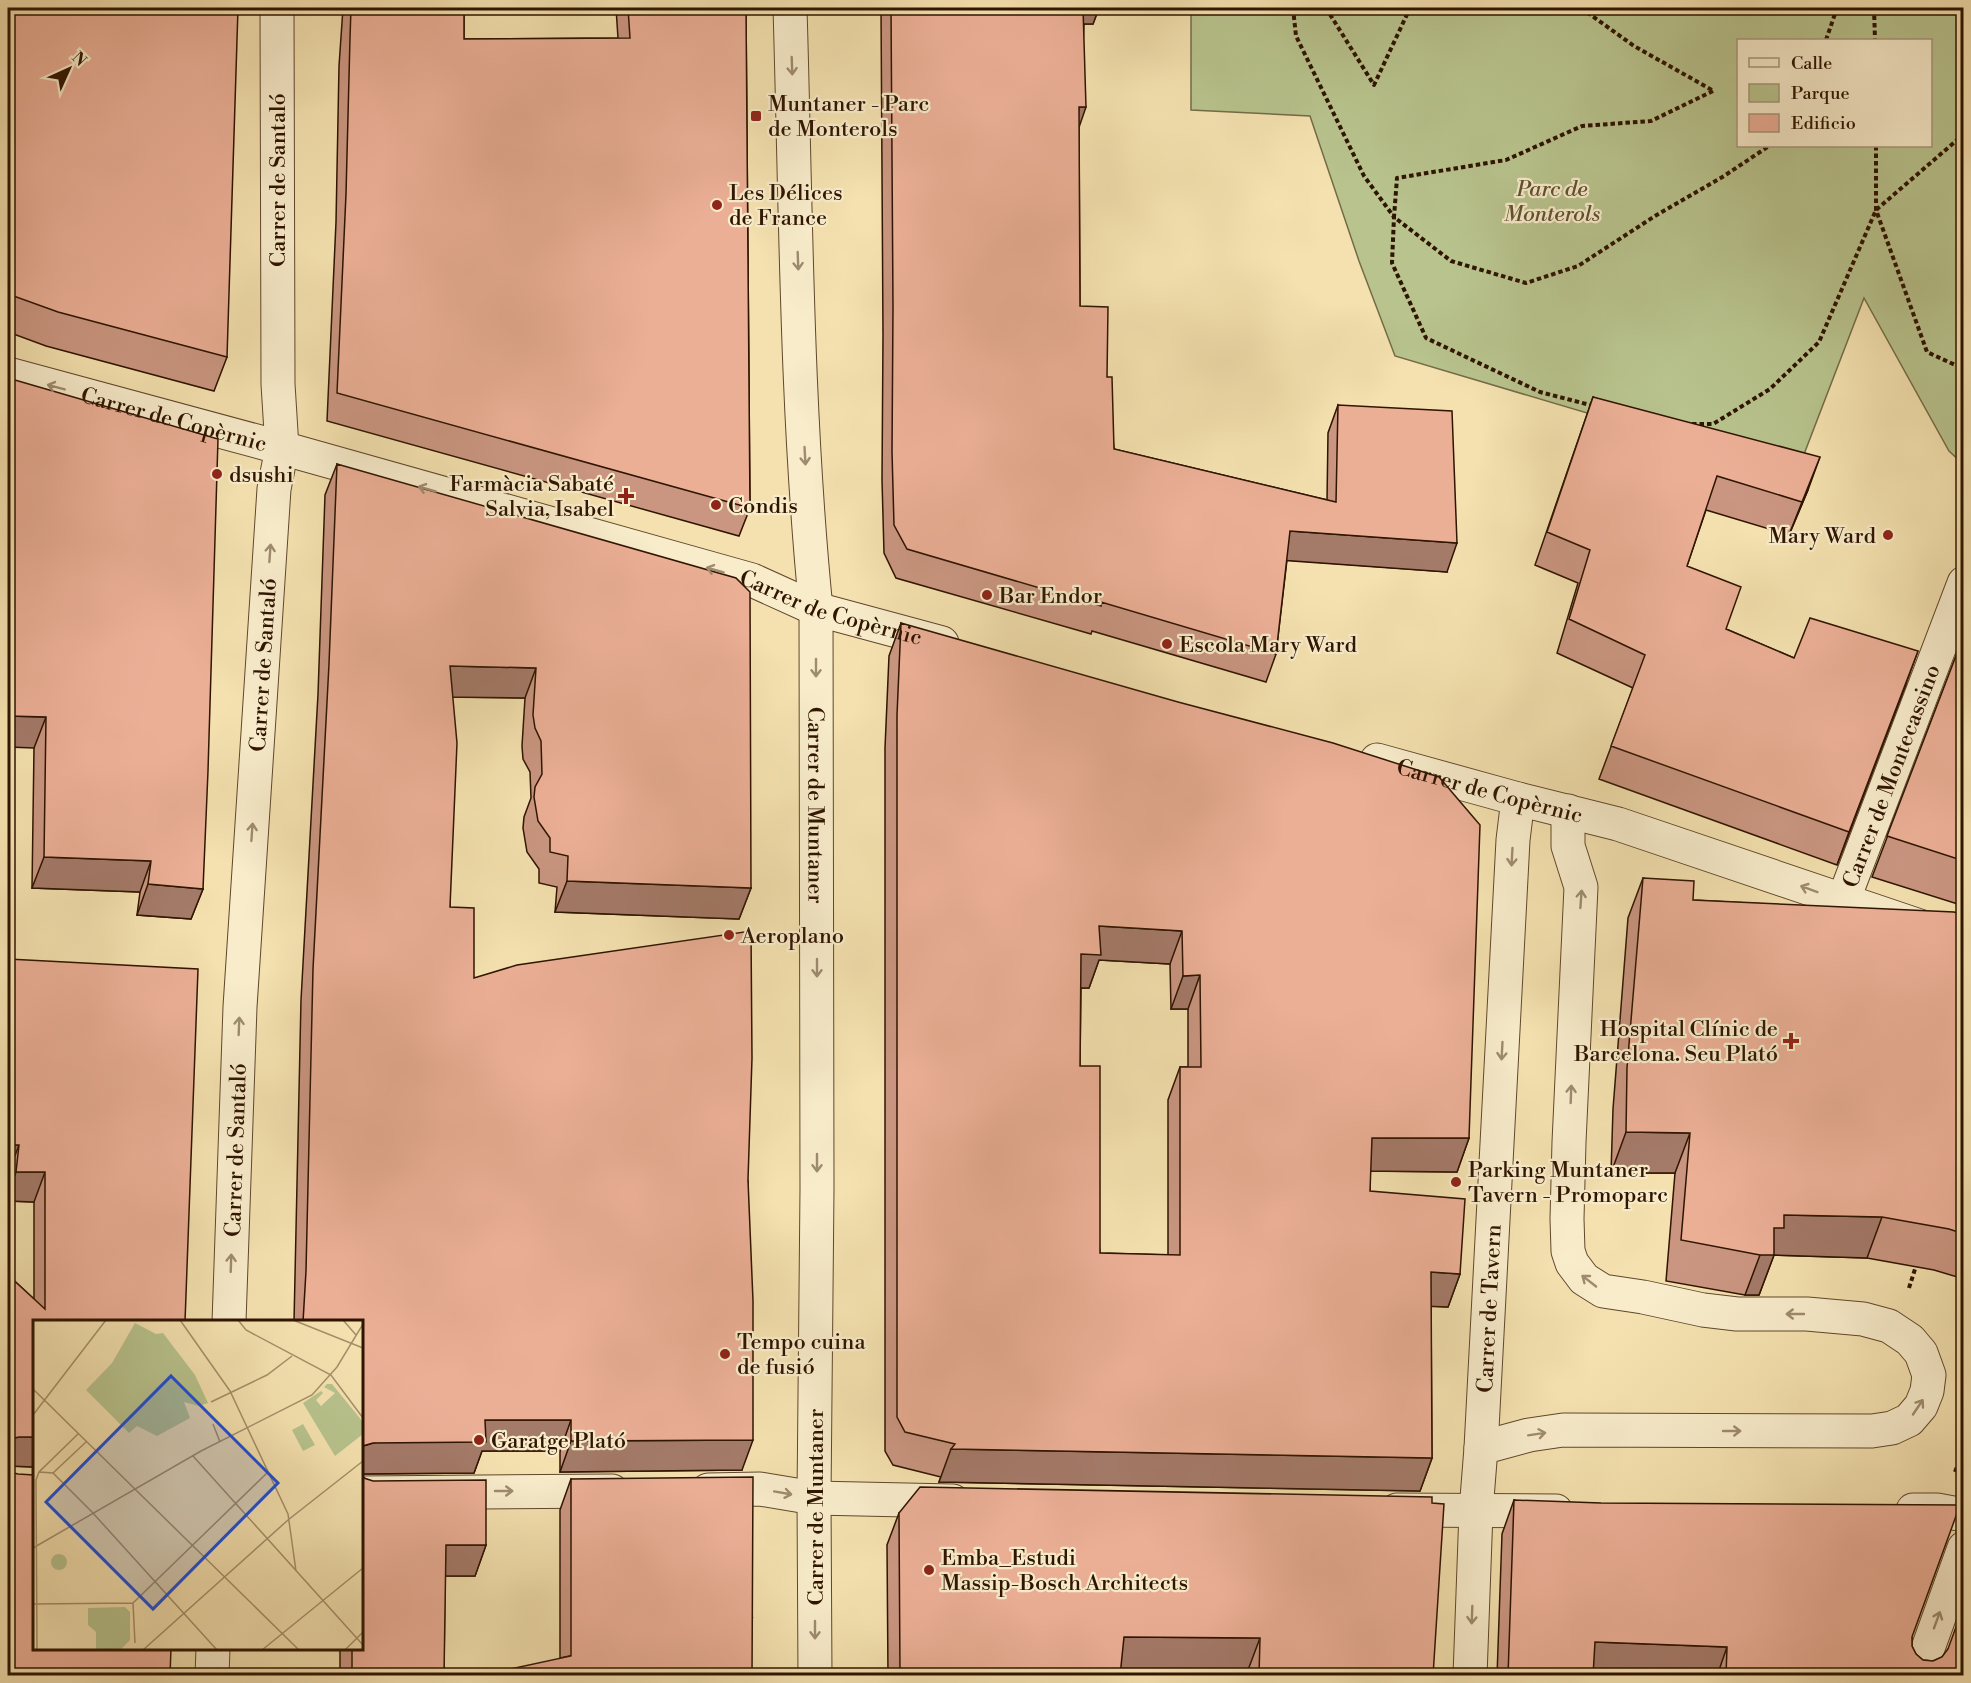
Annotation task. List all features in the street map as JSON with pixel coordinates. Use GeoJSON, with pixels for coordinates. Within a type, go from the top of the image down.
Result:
{"type":"FeatureCollection","features":[{"type":"Feature","properties":{"kind":"street","name":"Carrer de Santaló"},"geometry":{"type":"LineString","coordinates":[[229,1320],[240,1007],[274,489],[282,448],[278,384],[277,8]]}},
{"type":"Feature","properties":{"kind":"street","name":"Carrer de Muntaner"},"geometry":{"type":"LineString","coordinates":[[790,8],[801,391],[808,526],[816,609],[815,1676]]}},
{"type":"Feature","properties":{"kind":"street","name":"Carrer de Copèrnic"},"geometry":{"type":"LineString","coordinates":[[8,374],[752,580],[816,609],[966,650]]}},
{"type":"Feature","properties":{"kind":"street","name":"Carrer de Montecassino"},"geometry":{"type":"LineString","coordinates":[[1843,901],[1964,583]]}},
{"type":"Feature","properties":{"kind":"street","name":"Carrer de Copèrnic"},"geometry":{"type":"LineString","coordinates":[[1352,753],[1618,824],[1964,941]]}},
{"type":"Feature","properties":{"kind":"street","name":"Carrer de Tavern"},"geometry":{"type":"LineString","coordinates":[[1470,1676],[1476,1511],[1513,840],[1518,799]]}},
{"type":"Feature","properties":{"kind":"street"},"geometry":{"type":"LineString","coordinates":[[1481,1448],[1528,1435],[1563,1430],[1872,1431],[1892,1428],[1909,1420],[1921,1406],[1927,1391],[1929,1375],[1921,1353],[1910,1340],[1889,1326],[1863,1319],[1807,1314],[1737,1314],[1702,1310],[1603,1291],[1584,1279],[1572,1263],[1568,1251],[1568,1175],[1581,887],[1568,846],[1568,811]]}},
{"type":"Feature","properties":{"kind":"street"},"geometry":{"type":"LineString","coordinates":[[681,1490],[760,1489],[814,1498],[988,1502]]}},
{"type":"Feature","properties":{"kind":"street"},"geometry":{"type":"LineString","coordinates":[[363,1493],[645,1490]]}},
{"type":"Feature","properties":{"kind":"street"},"geometry":{"type":"LineString","coordinates":[[1365,1509],[1584,1511]]}},
{"type":"Feature","properties":{"kind":"street"},"geometry":{"type":"LineString","coordinates":[[1878,1510],[1937,1510],[1964,1515]]}},
{"type":"Feature","properties":{"kind":"street"},"geometry":{"type":"LineString","coordinates":[[1918,1676],[1964,1548]]}},
{"type":"Feature","properties":{"kind":"street"},"geometry":{"type":"LineString","coordinates":[[212,1676],[213,1650]]}},
{"type":"Feature","properties":{"kind":"path"},"geometry":{"type":"LineString","coordinates":[[1293,8],[1296,36],[1364,176],[1394,217],[1452,261],[1526,283],[1578,266],[1768,147]]}},
{"type":"Feature","properties":{"kind":"path"},"geometry":{"type":"LineString","coordinates":[[1326,8],[1374,85],[1410,8]]}},
{"type":"Feature","properties":{"kind":"path"},"geometry":{"type":"LineString","coordinates":[[1581,8],[1634,46],[1713,91],[1651,121],[1582,126],[1506,160],[1397,178],[1392,263],[1426,338],[1540,392],[1597,407]]}},
{"type":"Feature","properties":{"kind":"path"},"geometry":{"type":"LineString","coordinates":[[1826,39],[1837,8]]}},
{"type":"Feature","properties":{"kind":"path"},"geometry":{"type":"LineString","coordinates":[[1874,8],[1875,39]]}},
{"type":"Feature","properties":{"kind":"path"},"geometry":{"type":"LineString","coordinates":[[1689,424],[1713,424],[1770,389],[1819,342],[1876,210],[1964,134]]}},
{"type":"Feature","properties":{"kind":"path"},"geometry":{"type":"LineString","coordinates":[[1876,147],[1876,210],[1927,352],[1964,369]]}},
{"type":"Feature","properties":{"kind":"green space","name":"Parc de Monterols"},"geometry":{"type":"Polygon","coordinates":[[[1191,8],[1963,8],[1963,464],[1949,451],[1864,298],[1796,475],[1395,356],[1359,261],[1310,116],[1191,110],[1191,8]]]}},
{"type":"Feature","properties":{"kind":"building"},"geometry":{"type":"Polygon","coordinates":[[[8,8],[238,8],[227,357],[58,312],[8,294],[8,8]]]}},
{"type":"Feature","properties":{"kind":"building"},"geometry":{"type":"Polygon","coordinates":[[[351,8],[464,8],[464,39],[630,38],[628,8],[746,8],[750,508],[337,393],[351,8]]]}},
{"type":"Feature","properties":{"kind":"building"},"geometry":{"type":"Polygon","coordinates":[[[891,8],[1083,8],[1086,107],[1079,107],[1080,306],[1108,307],[1107,377],[1112,377],[1114,449],[1336,502],[1338,405],[1452,411],[1457,543],[1290,531],[1276,654],[1101,602],[1101,606],[907,549],[894,525],[891,8]]]}},
{"type":"Feature","properties":{"kind":"building"},"geometry":{"type":"Polygon","coordinates":[[[8,378],[218,439],[203,889],[148,884],[151,861],[44,857],[46,717],[8,716],[8,378]]]}},
{"type":"Feature","properties":{"kind":"building"},"geometry":{"type":"Polygon","coordinates":[[[1593,397],[1820,457],[1802,502],[1717,476],[1687,566],[1741,587],[1726,629],[1794,658],[1810,618],[1918,651],[1849,832],[1611,746],[1645,655],[1569,619],[1590,550],[1547,532],[1593,397]]]}},
{"type":"Feature","properties":{"kind":"building"},"geometry":{"type":"Polygon","coordinates":[[[337,464],[736,578],[750,592],[751,888],[567,881],[568,856],[550,852],[550,838],[538,821],[534,797],[535,787],[542,774],[541,741],[535,728],[533,715],[536,668],[450,666],[457,743],[450,907],[474,908],[474,978],[517,965],[751,931],[752,1058],[748,1180],[753,1301],[753,1440],[571,1441],[571,1420],[485,1420],[486,1442],[373,1443],[363,1446],[363,1320],[303,1320],[313,969],[337,464]]]}},
{"type":"Feature","properties":{"kind":"building"},"geometry":{"type":"Polygon","coordinates":[[[901,623],[1178,702],[1333,743],[1439,777],[1480,825],[1469,1138],[1372,1138],[1370,1191],[1465,1199],[1460,1274],[1431,1272],[1432,1458],[951,1449],[955,1444],[905,1432],[897,1417],[897,715],[901,623]],[[1099,926],[1101,955],[1081,954],[1080,1066],[1100,1066],[1100,1253],[1180,1255],[1180,1067],[1201,1067],[1200,975],[1183,976],[1182,931],[1099,926]]]}},
{"type":"Feature","properties":{"kind":"building"},"geometry":{"type":"Polygon","coordinates":[[[1964,635],[1964,861],[1887,836],[1964,635]]]}},
{"type":"Feature","properties":{"kind":"building","name":"Hospital Clínic de Barcelona. Seu Plató"},"geometry":{"type":"Polygon","coordinates":[[[1643,878],[1694,881],[1693,900],[1954,912],[1964,915],[1964,1234],[1949,1229],[1882,1217],[1784,1215],[1784,1228],[1774,1228],[1774,1255],[1760,1255],[1681,1240],[1690,1133],[1626,1132],[1627,1068],[1643,878]]]}},
{"type":"Feature","properties":{"kind":"building"},"geometry":{"type":"Polygon","coordinates":[[[8,959],[198,969],[185,1320],[33,1320],[33,1437],[19,1437],[8,1441],[8,1275],[45,1309],[45,1172],[16,1172],[19,1145],[9,1145],[13,1061],[8,1044],[8,959]]]}},
{"type":"Feature","properties":{"kind":"building"},"geometry":{"type":"Polygon","coordinates":[[[8,1470],[18,1474],[33,1475],[33,1650],[171,1650],[170,1676],[8,1676],[8,1470]]]}},
{"type":"Feature","properties":{"kind":"building"},"geometry":{"type":"Polygon","coordinates":[[[363,1477],[373,1481],[486,1480],[486,1545],[446,1545],[444,1676],[352,1676],[352,1650],[363,1650],[363,1477]]]}},
{"type":"Feature","properties":{"kind":"building"},"geometry":{"type":"Polygon","coordinates":[[[753,1477],[752,1676],[477,1676],[571,1656],[571,1479],[753,1477]]]}},
{"type":"Feature","properties":{"kind":"building"},"geometry":{"type":"Polygon","coordinates":[[[920,1487],[1432,1497],[1432,1503],[1444,1504],[1433,1676],[1259,1676],[1260,1638],[1124,1637],[1120,1676],[900,1676],[899,1513],[920,1487]]]}},
{"type":"Feature","properties":{"kind":"building"},"geometry":{"type":"Polygon","coordinates":[[[1514,1500],[1601,1503],[1960,1505],[1912,1637],[1912,1646],[1923,1660],[1933,1661],[1942,1657],[1948,1649],[1964,1605],[1964,1676],[1726,1676],[1727,1647],[1595,1642],[1593,1676],[1508,1676],[1514,1500]]]}},
{"type":"Feature","properties":{"kind":"place","name":"Muntaner - Parc de Monterols"},"geometry":{"type":"Point","coordinates":[756,116]}},
{"type":"Feature","properties":{"kind":"place","name":"Les Délices de France"},"geometry":{"type":"Point","coordinates":[717,205]}},
{"type":"Feature","properties":{"kind":"place","name":"dsushi"},"geometry":{"type":"Point","coordinates":[217,474]}},
{"type":"Feature","properties":{"kind":"place","name":"Farmàcia Sabaté Salvia, Isabel"},"geometry":{"type":"Point","coordinates":[626,496]}},
{"type":"Feature","properties":{"kind":"place","name":"Condis"},"geometry":{"type":"Point","coordinates":[716,505]}},
{"type":"Feature","properties":{"kind":"place","name":"Mary Ward"},"geometry":{"type":"Point","coordinates":[1888,535]}},
{"type":"Feature","properties":{"kind":"place","name":"Bar Endor"},"geometry":{"type":"Point","coordinates":[987,595]}},
{"type":"Feature","properties":{"kind":"place","name":"Escola Mary Ward"},"geometry":{"type":"Point","coordinates":[1167,644]}},
{"type":"Feature","properties":{"kind":"place","name":"Aeroplano"},"geometry":{"type":"Point","coordinates":[729,935]}},
{"type":"Feature","properties":{"kind":"place","name":"Hospital Clínic de Barcelona. Seu Plató"},"geometry":{"type":"Point","coordinates":[1791,1041]}},
{"type":"Feature","properties":{"kind":"place","name":"Parking Muntaner Tavern - Promoparc"},"geometry":{"type":"Point","coordinates":[1456,1182]}},
{"type":"Feature","properties":{"kind":"place","name":"Tempo cuina de fusió"},"geometry":{"type":"Point","coordinates":[725,1354]}},
{"type":"Feature","properties":{"kind":"place","name":"Garatge Plató"},"geometry":{"type":"Point","coordinates":[479,1440]}},
{"type":"Feature","properties":{"kind":"place","name":"Emba_Estudi Massip-Bosch Architects"},"geometry":{"type":"Point","coordinates":[929,1570]}}]}
